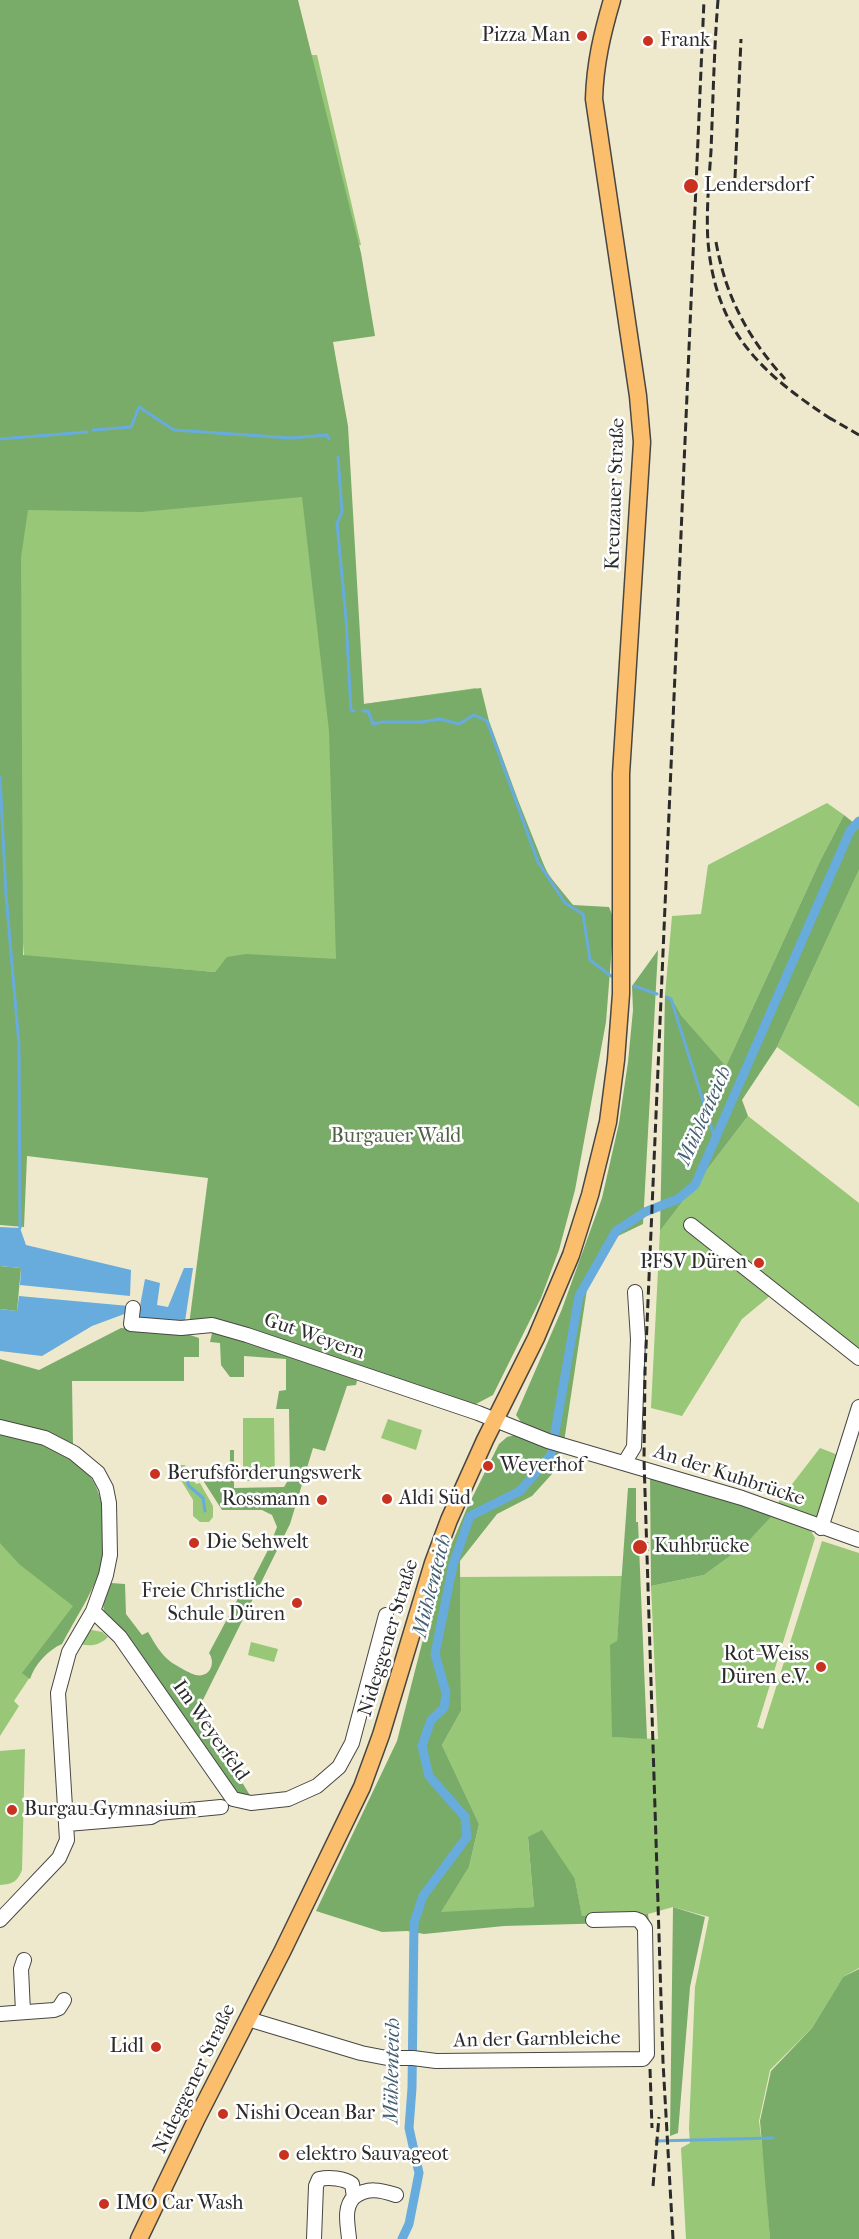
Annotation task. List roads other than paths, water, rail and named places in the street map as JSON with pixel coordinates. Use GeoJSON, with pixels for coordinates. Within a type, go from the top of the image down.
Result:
{"type":"FeatureCollection","features":[{"type":"Feature","properties":{"kind":"main road","name":"Kreuzauer Straße"},"geometry":{"type":"LineString","coordinates":[[612,0],[598,49],[594,74],[594,99],[638,396],[642,442],[621,774],[621,994]]}},
{"type":"Feature","properties":{"kind":"main road","name":"Nideggener Straße"},"geometry":{"type":"LineString","coordinates":[[140,2239],[197,2118],[362,1787],[381,1735],[433,1563],[463,1488],[562,1279],[590,1195],[608,1122],[621,994]]}},
{"type":"Feature","properties":{"kind":"street"},"geometry":{"type":"LineString","coordinates":[[691,1226],[859,1358]]}},
{"type":"Feature","properties":{"kind":"street","name":"An der Kuhbrücke"},"geometry":{"type":"LineString","coordinates":[[625,1462],[634,1447],[638,1339],[635,1292]]}},
{"type":"Feature","properties":{"kind":"street","name":"Gut Weyern"},"geometry":{"type":"LineString","coordinates":[[133,1308],[131,1324],[181,1329],[212,1325],[317,1358],[496,1420]]}},
{"type":"Feature","properties":{"kind":"street","name":"An der Kuhbrücke"},"geometry":{"type":"LineString","coordinates":[[821,1528],[859,1407]]}},
{"type":"Feature","properties":{"kind":"street","name":"An der Kuhbrücke"},"geometry":{"type":"LineString","coordinates":[[496,1420],[548,1441],[742,1498],[859,1540]]}},
{"type":"Feature","properties":{"kind":"street"},"geometry":{"type":"LineString","coordinates":[[0,1427],[45,1438],[74,1453],[98,1473],[106,1488],[109,1503],[110,1555],[106,1575],[93,1611],[69,1652],[58,1693],[67,1840],[59,1858],[0,1920]]}},
{"type":"Feature","properties":{"kind":"street","name":"Im Weyerfeld"},"geometry":{"type":"LineString","coordinates":[[93,1611],[120,1637],[233,1799],[251,1803],[288,1799],[317,1786],[339,1767],[352,1743],[386,1615]]}},
{"type":"Feature","properties":{"kind":"street"},"geometry":{"type":"LineString","coordinates":[[67,1824],[151,1817],[158,1813],[221,1807]]}},
{"type":"Feature","properties":{"kind":"street","name":"An der Garnbleiche"},"geometry":{"type":"LineString","coordinates":[[248,2019],[387,2058],[426,2061],[643,2059],[646,2057],[645,1928],[640,1921],[635,1919],[593,1920]]}},
{"type":"Feature","properties":{"kind":"street"},"geometry":{"type":"LineString","coordinates":[[23,2012],[21,1970],[24,1960]]}},
{"type":"Feature","properties":{"kind":"street"},"geometry":{"type":"LineString","coordinates":[[0,2014],[54,2010],[64,2000]]}},
{"type":"Feature","properties":{"kind":"street"},"geometry":{"type":"LineString","coordinates":[[314,2239],[316,2186],[319,2180],[323,2178],[348,2181],[352,2184],[354,2197]]}},
{"type":"Feature","properties":{"kind":"street"},"geometry":{"type":"LineString","coordinates":[[350,2239],[347,2212],[354,2197],[367,2190],[396,2195]]}},
{"type":"Feature","properties":{"kind":"water"},"geometry":{"type":"Polygon","coordinates":[[[0,1227],[20,1228],[26,1245],[131,1270],[130,1296],[20,1285],[21,1268],[0,1266],[0,1227]]]}},
{"type":"Feature","properties":{"kind":"water"},"geometry":{"type":"Polygon","coordinates":[[[184,1268],[193,1268],[185,1321],[182,1323],[138,1317],[145,1279],[160,1283],[157,1305],[168,1307],[184,1268]]]}},
{"type":"Feature","properties":{"kind":"water"},"geometry":{"type":"Polygon","coordinates":[[[19,1296],[129,1306],[127,1313],[92,1326],[42,1356],[0,1351],[0,1309],[17,1311],[19,1296]]]}},
{"type":"Feature","properties":{"kind":"waterway"},"geometry":{"type":"LineString","coordinates":[[93,430],[131,427],[139,407],[174,430],[291,438],[327,435],[329,439]]}},
{"type":"Feature","properties":{"kind":"waterway"},"geometry":{"type":"LineString","coordinates":[[0,439],[87,432]]}},
{"type":"Feature","properties":{"kind":"waterway"},"geometry":{"type":"LineString","coordinates":[[338,457],[342,512],[337,523],[346,619],[351,710],[354,711]]}},
{"type":"Feature","properties":{"kind":"waterway"},"geometry":{"type":"LineString","coordinates":[[363,711],[368,711],[373,724],[440,719],[459,724],[474,715],[487,721],[538,862],[565,903],[583,914],[590,960],[611,976]]}},
{"type":"Feature","properties":{"kind":"waterway"},"geometry":{"type":"LineString","coordinates":[[0,777],[6,895],[19,1045],[20,1228]]}},
{"type":"Feature","properties":{"kind":"waterway","name":"Mühlenteich"},"geometry":{"type":"LineString","coordinates":[[402,2239],[409,2224],[419,2173],[409,2128],[412,2088],[414,1923],[423,1896],[467,1837],[465,1817],[429,1776],[422,1746],[431,1720],[444,1708],[446,1693],[435,1654],[453,1565],[470,1516],[520,1491],[551,1455],[579,1296],[616,1231],[645,1212],[678,1199],[695,1185],[850,831],[859,821]]}},
{"type":"Feature","properties":{"kind":"waterway"},"geometry":{"type":"LineString","coordinates":[[634,986],[657,994]]}},
{"type":"Feature","properties":{"kind":"waterway"},"geometry":{"type":"LineString","coordinates":[[667,997],[671,999],[715,1139]]}},
{"type":"Feature","properties":{"kind":"waterway"},"geometry":{"type":"LineString","coordinates":[[183,1471],[189,1486],[203,1498],[205,1511]]}},
{"type":"Feature","properties":{"kind":"waterway"},"geometry":{"type":"LineString","coordinates":[[656,2141],[773,2138]]}},
{"type":"Feature","properties":{"kind":"railway"},"geometry":{"type":"LineString","coordinates":[[673,2239],[663,2062],[644,1460],[645,1371],[704,0]]}},
{"type":"Feature","properties":{"kind":"railway"},"geometry":{"type":"LineString","coordinates":[[718,0],[708,208],[708,242],[713,274],[721,302],[732,326],[747,348],[785,386],[834,421]]}},
{"type":"Feature","properties":{"kind":"railway"},"geometry":{"type":"LineString","coordinates":[[735,178],[741,39]]}},
{"type":"Feature","properties":{"kind":"railway"},"geometry":{"type":"LineString","coordinates":[[716,242],[726,281],[740,316],[760,348],[785,379]]}},
{"type":"Feature","properties":{"kind":"railway"},"geometry":{"type":"LineString","coordinates":[[828,417],[859,435]]}},
{"type":"Feature","properties":{"kind":"railway"},"geometry":{"type":"LineString","coordinates":[[650,2069],[652,2128]]}},
{"type":"Feature","properties":{"kind":"railway"},"geometry":{"type":"LineString","coordinates":[[653,2186],[659,2117]]}},
{"type":"Feature","properties":{"kind":"place","name":"Pizza Man"},"geometry":{"type":"Point","coordinates":[582,36]}},
{"type":"Feature","properties":{"kind":"place","name":"Frank"},"geometry":{"type":"Point","coordinates":[648,41]}},
{"type":"Feature","properties":{"kind":"place","name":"Lendersdorf"},"geometry":{"type":"Point","coordinates":[691,186]}},
{"type":"Feature","properties":{"kind":"place","name":"PFSV Düren"},"geometry":{"type":"Point","coordinates":[759,1263]}},
{"type":"Feature","properties":{"kind":"place","name":"Weyerhof"},"geometry":{"type":"Point","coordinates":[488,1466]}},
{"type":"Feature","properties":{"kind":"place","name":"Berufsförderungswerk"},"geometry":{"type":"Point","coordinates":[155,1474]}},
{"type":"Feature","properties":{"kind":"place","name":"Aldi Süd"},"geometry":{"type":"Point","coordinates":[387,1499]}},
{"type":"Feature","properties":{"kind":"place","name":"Rossmann"},"geometry":{"type":"Point","coordinates":[322,1500]}},
{"type":"Feature","properties":{"kind":"place","name":"Die Sehwelt"},"geometry":{"type":"Point","coordinates":[194,1543]}},
{"type":"Feature","properties":{"kind":"place","name":"Kuhbrücke"},"geometry":{"type":"Point","coordinates":[640,1547]}},
{"type":"Feature","properties":{"kind":"place","name":"Freie Christliche Schule Düren"},"geometry":{"type":"Point","coordinates":[297,1603]}},
{"type":"Feature","properties":{"kind":"place","name":"Rot-Weiss Düren e.V."},"geometry":{"type":"Point","coordinates":[821,1667]}},
{"type":"Feature","properties":{"kind":"place","name":"Burgau-Gymnasium"},"geometry":{"type":"Point","coordinates":[12,1810]}},
{"type":"Feature","properties":{"kind":"place","name":"Lidl"},"geometry":{"type":"Point","coordinates":[156,2047]}},
{"type":"Feature","properties":{"kind":"place","name":"Nishi Ocean Bar"},"geometry":{"type":"Point","coordinates":[223,2114]}},
{"type":"Feature","properties":{"kind":"place","name":"elektro Sauvageot"},"geometry":{"type":"Point","coordinates":[284,2155]}},
{"type":"Feature","properties":{"kind":"place","name":"IMO Car Wash"},"geometry":{"type":"Point","coordinates":[104,2204]}},
{"type":"Feature","properties":{"kind":"park label","name":"Burgauer Wald"},"geometry":{"type":"Point","coordinates":[396,1137]}}]}
